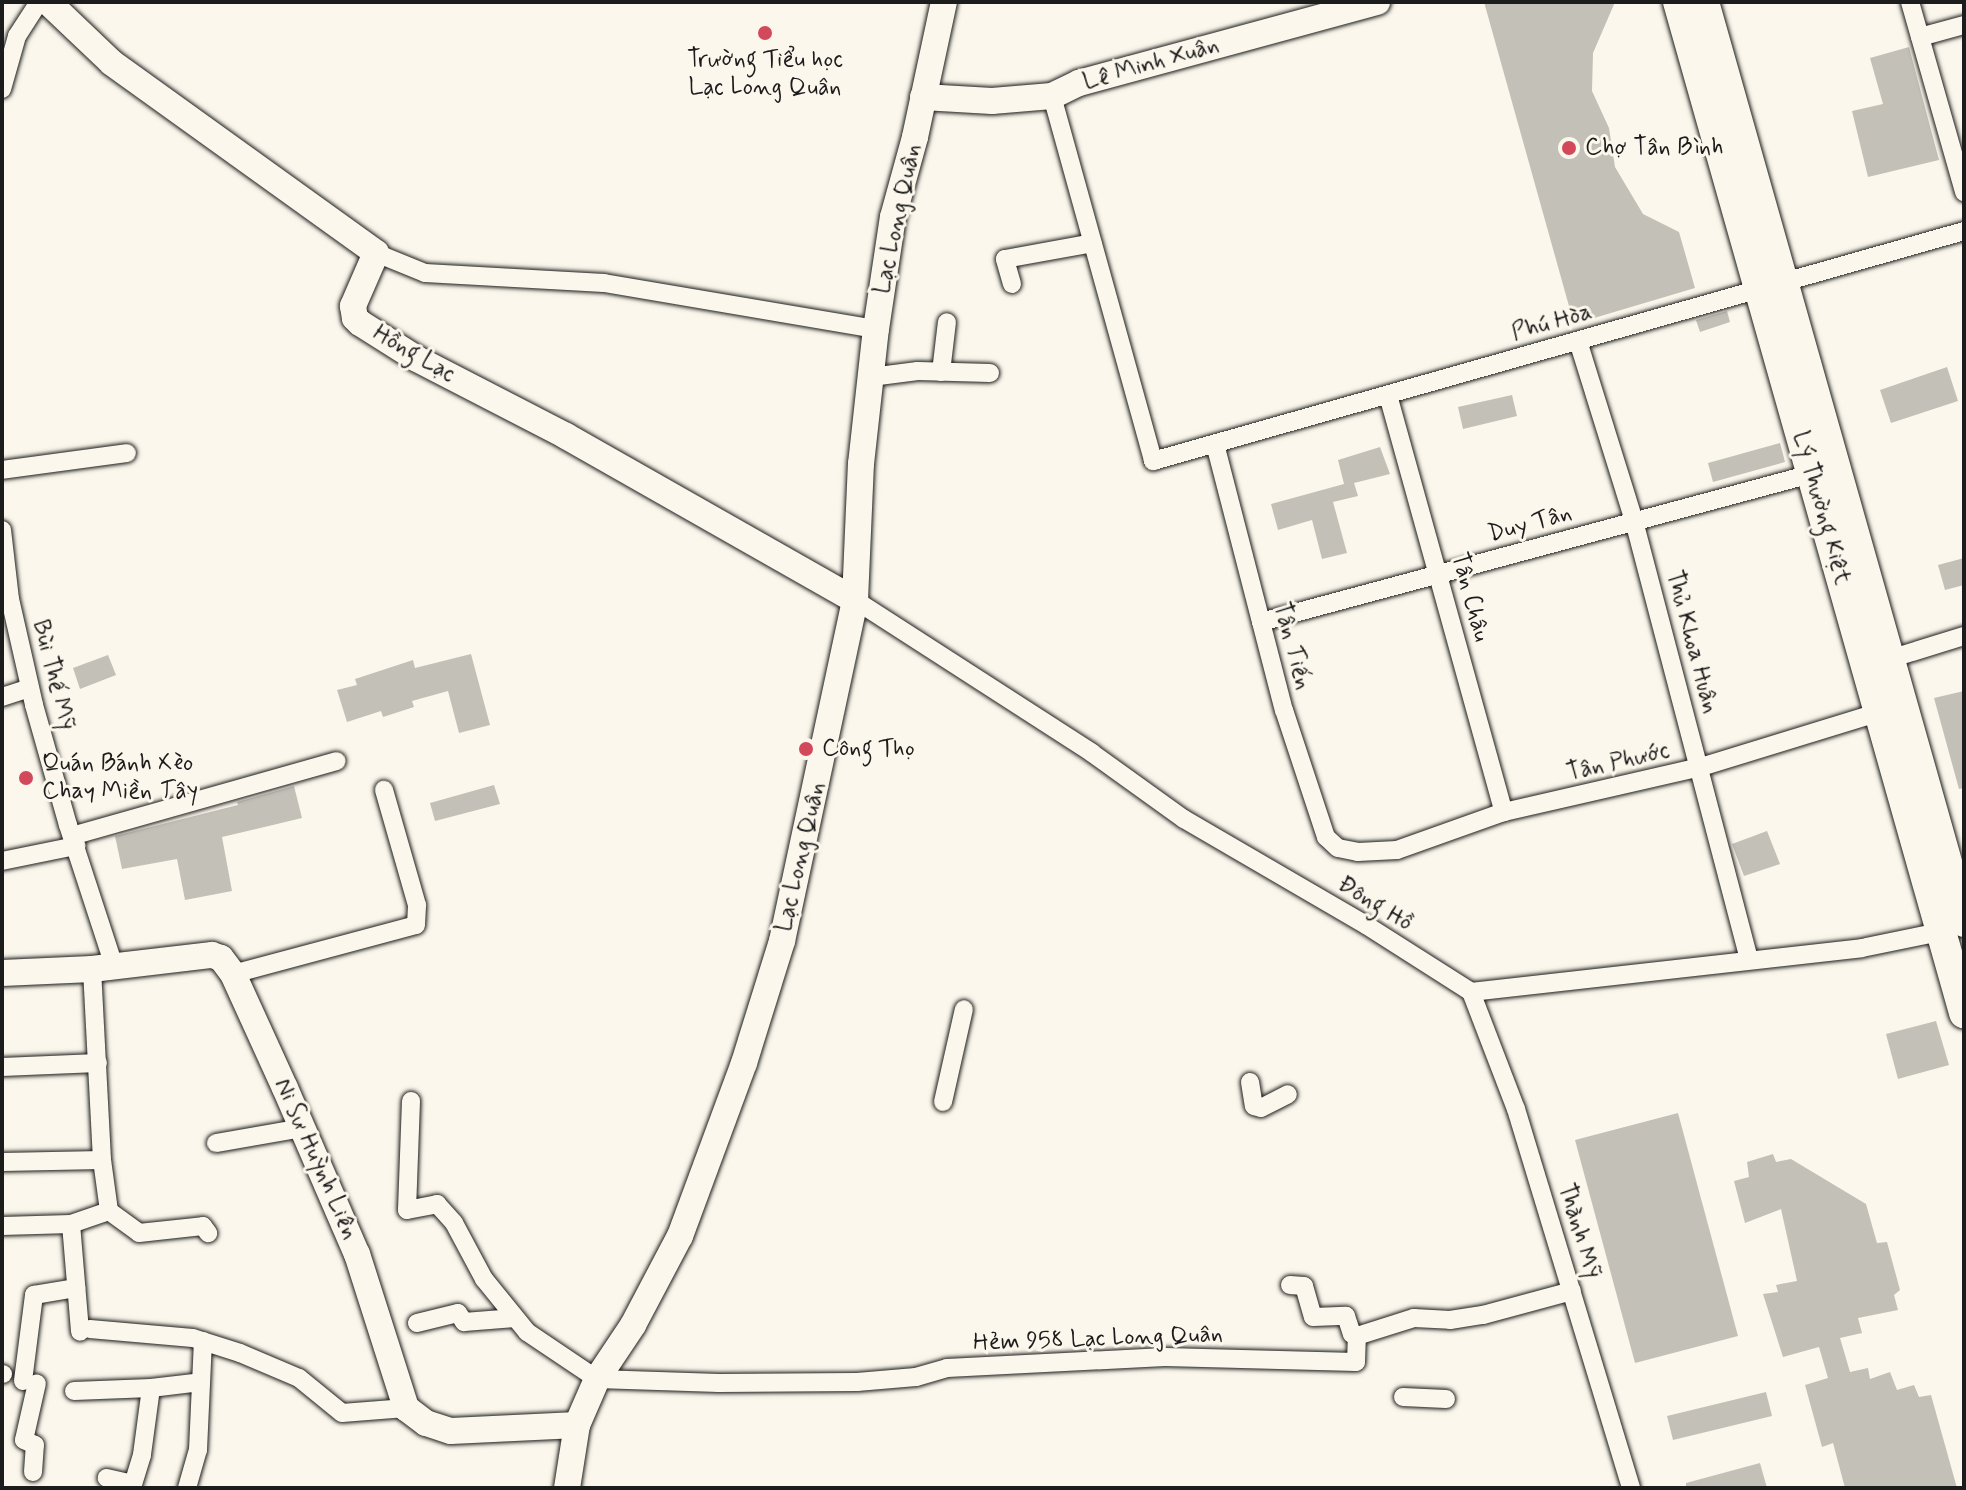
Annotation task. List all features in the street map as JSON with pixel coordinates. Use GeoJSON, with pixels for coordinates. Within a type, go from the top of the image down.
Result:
{"type":"FeatureCollection","features":[{"type":"Feature","properties":{"kind":"main road","name":"Lý Thường Kiệt"},"geometry":{"type":"LineString","coordinates":[[1678,2],[1771,286],[1890,709],[1956,927],[1964,1013]]}},
{"type":"Feature","properties":{"kind":"main road","name":"Lý Thường Kiệt"},"geometry":{"type":"LineString","coordinates":[[1704,2],[1771,286],[1811,474],[1878,662]]}},
{"type":"Feature","properties":{"kind":"street"},"geometry":{"type":"LineString","coordinates":[[2,89],[17,36],[39,2]]}},
{"type":"Feature","properties":{"kind":"street"},"geometry":{"type":"LineString","coordinates":[[48,2],[112,63],[376,253],[425,273],[604,283],[876,329]]}},
{"type":"Feature","properties":{"kind":"street","name":"Lạc Long Quân"},"geometry":{"type":"LineString","coordinates":[[567,1488],[577,1425],[597,1379],[633,1325],[680,1236],[744,1063],[791,905],[855,600],[861,464],[876,329],[893,217],[944,2]]}},
{"type":"Feature","properties":{"kind":"street","name":"Lê Minh Xuân"},"geometry":{"type":"LineString","coordinates":[[923,97],[992,101],[1052,96],[1079,83],[1377,2]]}},
{"type":"Feature","properties":{"kind":"street"},"geometry":{"type":"LineString","coordinates":[[1910,2],[1964,192]]}},
{"type":"Feature","properties":{"kind":"street"},"geometry":{"type":"LineString","coordinates":[[1920,37],[1964,25]]}},
{"type":"Feature","properties":{"kind":"street"},"geometry":{"type":"LineString","coordinates":[[1012,284],[1005,259],[1093,243],[1052,96]]}},
{"type":"Feature","properties":{"kind":"street","name":"Phú Hòa"},"geometry":{"type":"LineString","coordinates":[[1093,243],[1153,461],[1964,231]]}},
{"type":"Feature","properties":{"kind":"street","name":"Hồng Lạc"},"geometry":{"type":"LineString","coordinates":[[376,253],[353,306],[355,318],[360,323],[417,359],[566,436],[855,600]]}},
{"type":"Feature","properties":{"kind":"street"},"geometry":{"type":"LineString","coordinates":[[941,372],[947,322]]}},
{"type":"Feature","properties":{"kind":"street","name":"Thủ Khoa Huân"},"geometry":{"type":"LineString","coordinates":[[1578,341],[1634,521],[1749,959]]}},
{"type":"Feature","properties":{"kind":"street"},"geometry":{"type":"LineString","coordinates":[[871,377],[941,372],[990,373]]}},
{"type":"Feature","properties":{"kind":"street","name":"Tân Châu"},"geometry":{"type":"LineString","coordinates":[[1388,395],[1504,812]]}},
{"type":"Feature","properties":{"kind":"street","name":"Tân Tiến"},"geometry":{"type":"LineString","coordinates":[[1215,444],[1284,710],[1326,837],[1343,849]]}},
{"type":"Feature","properties":{"kind":"street"},"geometry":{"type":"LineString","coordinates":[[2,470],[127,453]]}},
{"type":"Feature","properties":{"kind":"street","name":"Duy Tân"},"geometry":{"type":"LineString","coordinates":[[1261,622],[1811,474]]}},
{"type":"Feature","properties":{"kind":"street","name":"Bùi Thế Mỹ"},"geometry":{"type":"LineString","coordinates":[[2,530],[10,599],[30,688],[74,841],[103,967],[98,1063],[102,1160],[109,1211]]}},
{"type":"Feature","properties":{"kind":"street","name":"Đông Hồ"},"geometry":{"type":"LineString","coordinates":[[855,600],[1092,753],[1184,819],[1366,925],[1471,992]]}},
{"type":"Feature","properties":{"kind":"street"},"geometry":{"type":"LineString","coordinates":[[1878,662],[1964,636]]}},
{"type":"Feature","properties":{"kind":"street"},"geometry":{"type":"LineString","coordinates":[[2,697],[30,688]]}},
{"type":"Feature","properties":{"kind":"street","name":"Tân Phước"},"geometry":{"type":"LineString","coordinates":[[1343,849],[1397,850],[1504,812],[1701,767],[1890,709]]}},
{"type":"Feature","properties":{"kind":"street"},"geometry":{"type":"LineString","coordinates":[[2,861],[337,761]]}},
{"type":"Feature","properties":{"kind":"street"},"geometry":{"type":"LineString","coordinates":[[2,973],[103,967],[212,955],[221,958],[233,974],[416,925],[417,905],[384,790]]}},
{"type":"Feature","properties":{"kind":"street"},"geometry":{"type":"LineString","coordinates":[[1471,992],[1862,948],[1956,927]]}},
{"type":"Feature","properties":{"kind":"street","name":"Ni Sư Huỳnh Liên"},"geometry":{"type":"LineString","coordinates":[[233,974],[357,1254],[406,1408]]}},
{"type":"Feature","properties":{"kind":"street","name":"Thành Mỹ"},"geometry":{"type":"LineString","coordinates":[[1471,992],[1516,1109],[1631,1488]]}},
{"type":"Feature","properties":{"kind":"street"},"geometry":{"type":"LineString","coordinates":[[943,1102],[964,1009]]}},
{"type":"Feature","properties":{"kind":"street"},"geometry":{"type":"LineString","coordinates":[[2,1067],[98,1063]]}},
{"type":"Feature","properties":{"kind":"street"},"geometry":{"type":"LineString","coordinates":[[1250,1082],[1254,1106],[1261,1108],[1288,1094]]}},
{"type":"Feature","properties":{"kind":"street"},"geometry":{"type":"LineString","coordinates":[[411,1101],[407,1210],[437,1204],[454,1223],[484,1279],[527,1332],[597,1379]]}},
{"type":"Feature","properties":{"kind":"street"},"geometry":{"type":"LineString","coordinates":[[216,1143],[303,1128]]}},
{"type":"Feature","properties":{"kind":"street"},"geometry":{"type":"LineString","coordinates":[[2,1162],[102,1160]]}},
{"type":"Feature","properties":{"kind":"street"},"geometry":{"type":"LineString","coordinates":[[2,1226],[71,1224],[109,1211],[139,1233],[203,1226],[208,1233]]}},
{"type":"Feature","properties":{"kind":"street"},"geometry":{"type":"LineString","coordinates":[[71,1224],[76,1288],[85,1330],[203,1341],[299,1378],[342,1413],[406,1408],[426,1423],[451,1431],[577,1425]]}},
{"type":"Feature","properties":{"kind":"street"},"geometry":{"type":"LineString","coordinates":[[1290,1285],[1304,1286],[1313,1317],[1346,1316],[1352,1334],[1357,1336],[1414,1318],[1450,1320],[1483,1315],[1572,1291]]}},
{"type":"Feature","properties":{"kind":"street"},"geometry":{"type":"LineString","coordinates":[[33,1472],[35,1445],[24,1440],[34,1295],[76,1288]]}},
{"type":"Feature","properties":{"kind":"street"},"geometry":{"type":"LineString","coordinates":[[417,1323],[458,1313],[464,1322],[515,1318]]}},
{"type":"Feature","properties":{"kind":"street","name":"Hẻm 958 Lạc Long Quân"},"geometry":{"type":"LineString","coordinates":[[597,1379],[857,1382],[916,1377],[947,1368],[1136,1358],[1356,1362],[1357,1336]]}},
{"type":"Feature","properties":{"kind":"street"},"geometry":{"type":"LineString","coordinates":[[194,1486],[203,1341]]}},
{"type":"Feature","properties":{"kind":"street"},"geometry":{"type":"LineString","coordinates":[[74,1391],[151,1388],[201,1382]]}},
{"type":"Feature","properties":{"kind":"street"},"geometry":{"type":"LineString","coordinates":[[107,1478],[133,1484],[142,1455],[151,1388]]}},
{"type":"Feature","properties":{"kind":"street"},"geometry":{"type":"LineString","coordinates":[[1403,1397],[1446,1399]]}},
{"type":"Feature","properties":{"kind":"building","name":"Chợ Tân Bình"},"geometry":{"type":"Polygon","coordinates":[[[1484,2],[1615,2],[1593,53],[1592,91],[1609,128],[1615,167],[1643,214],[1679,232],[1695,288],[1574,324],[1484,2]]]}},
{"type":"Feature","properties":{"kind":"building"},"geometry":{"type":"Polygon","coordinates":[[[1909,47],[1939,160],[1868,177],[1852,111],[1883,104],[1870,58],[1909,47]]]}},
{"type":"Feature","properties":{"kind":"building"},"geometry":{"type":"Polygon","coordinates":[[[1727,311],[1730,322],[1700,332],[1696,320],[1727,311]]]}},
{"type":"Feature","properties":{"kind":"building"},"geometry":{"type":"Polygon","coordinates":[[[1947,367],[1958,401],[1891,423],[1880,390],[1947,367]]]}},
{"type":"Feature","properties":{"kind":"building"},"geometry":{"type":"Polygon","coordinates":[[[1512,395],[1517,416],[1463,429],[1458,407],[1512,395]]]}},
{"type":"Feature","properties":{"kind":"building"},"geometry":{"type":"Polygon","coordinates":[[[1780,443],[1785,462],[1713,482],[1708,463],[1780,443]]]}},
{"type":"Feature","properties":{"kind":"building"},"geometry":{"type":"Polygon","coordinates":[[[1380,447],[1390,474],[1354,483],[1358,496],[1333,502],[1347,553],[1322,559],[1312,520],[1278,530],[1271,504],[1344,484],[1338,460],[1380,447]]]}},
{"type":"Feature","properties":{"kind":"building"},"geometry":{"type":"Polygon","coordinates":[[[1964,558],[1964,585],[1945,590],[1938,565],[1964,558]]]}},
{"type":"Feature","properties":{"kind":"building"},"geometry":{"type":"Polygon","coordinates":[[[471,654],[490,725],[459,733],[448,691],[412,701],[414,707],[383,717],[381,711],[347,722],[337,690],[357,685],[355,679],[413,660],[415,668],[471,654]]]}},
{"type":"Feature","properties":{"kind":"building"},"geometry":{"type":"Polygon","coordinates":[[[108,655],[116,675],[80,689],[73,668],[108,655]]]}},
{"type":"Feature","properties":{"kind":"building"},"geometry":{"type":"Polygon","coordinates":[[[1964,691],[1964,788],[1959,789],[1934,698],[1964,691]]]}},
{"type":"Feature","properties":{"kind":"building"},"geometry":{"type":"Polygon","coordinates":[[[494,785],[500,804],[435,821],[430,803],[494,785]]]}},
{"type":"Feature","properties":{"kind":"building"},"geometry":{"type":"Polygon","coordinates":[[[294,786],[302,818],[222,837],[232,891],[185,900],[177,859],[122,869],[115,836],[238,805],[237,802],[294,786]]]}},
{"type":"Feature","properties":{"kind":"building"},"geometry":{"type":"Polygon","coordinates":[[[1767,831],[1780,864],[1744,876],[1732,844],[1767,831]]]}},
{"type":"Feature","properties":{"kind":"building"},"geometry":{"type":"Polygon","coordinates":[[[1936,1021],[1949,1065],[1898,1079],[1886,1034],[1936,1021]]]}},
{"type":"Feature","properties":{"kind":"building"},"geometry":{"type":"Polygon","coordinates":[[[1678,1113],[1738,1336],[1635,1363],[1575,1140],[1678,1113]]]}},
{"type":"Feature","properties":{"kind":"building"},"geometry":{"type":"Polygon","coordinates":[[[1773,1154],[1776,1162],[1791,1159],[1866,1204],[1877,1243],[1887,1242],[1900,1290],[1894,1295],[1898,1310],[1858,1318],[1862,1333],[1840,1338],[1850,1372],[1868,1368],[1870,1379],[1890,1372],[1897,1390],[1914,1385],[1919,1397],[1931,1395],[1957,1488],[1845,1488],[1833,1443],[1822,1447],[1805,1385],[1828,1378],[1819,1347],[1783,1357],[1763,1294],[1778,1292],[1776,1285],[1797,1281],[1781,1209],[1745,1223],[1734,1181],[1749,1177],[1747,1162],[1773,1154]]]}},
{"type":"Feature","properties":{"kind":"building"},"geometry":{"type":"Polygon","coordinates":[[[1766,1392],[1772,1416],[1673,1440],[1667,1416],[1766,1392]]]}},
{"type":"Feature","properties":{"kind":"building"},"geometry":{"type":"Polygon","coordinates":[[[1760,1463],[1767,1488],[1686,1488],[1686,1483],[1760,1463]]]}},
{"type":"Feature","properties":{"kind":"place","name":"Trường Tiểu học Lạc Long Quân"},"geometry":{"type":"Point","coordinates":[765,33]}},
{"type":"Feature","properties":{"kind":"place","name":"Chợ Tân Bình"},"geometry":{"type":"Point","coordinates":[1569,148]}},
{"type":"Feature","properties":{"kind":"place","name":"Công Thọ"},"geometry":{"type":"Point","coordinates":[806,749]}},
{"type":"Feature","properties":{"kind":"place","name":"Quán Bánh Xèo Chay Miền Tây"},"geometry":{"type":"Point","coordinates":[26,778]}}]}
